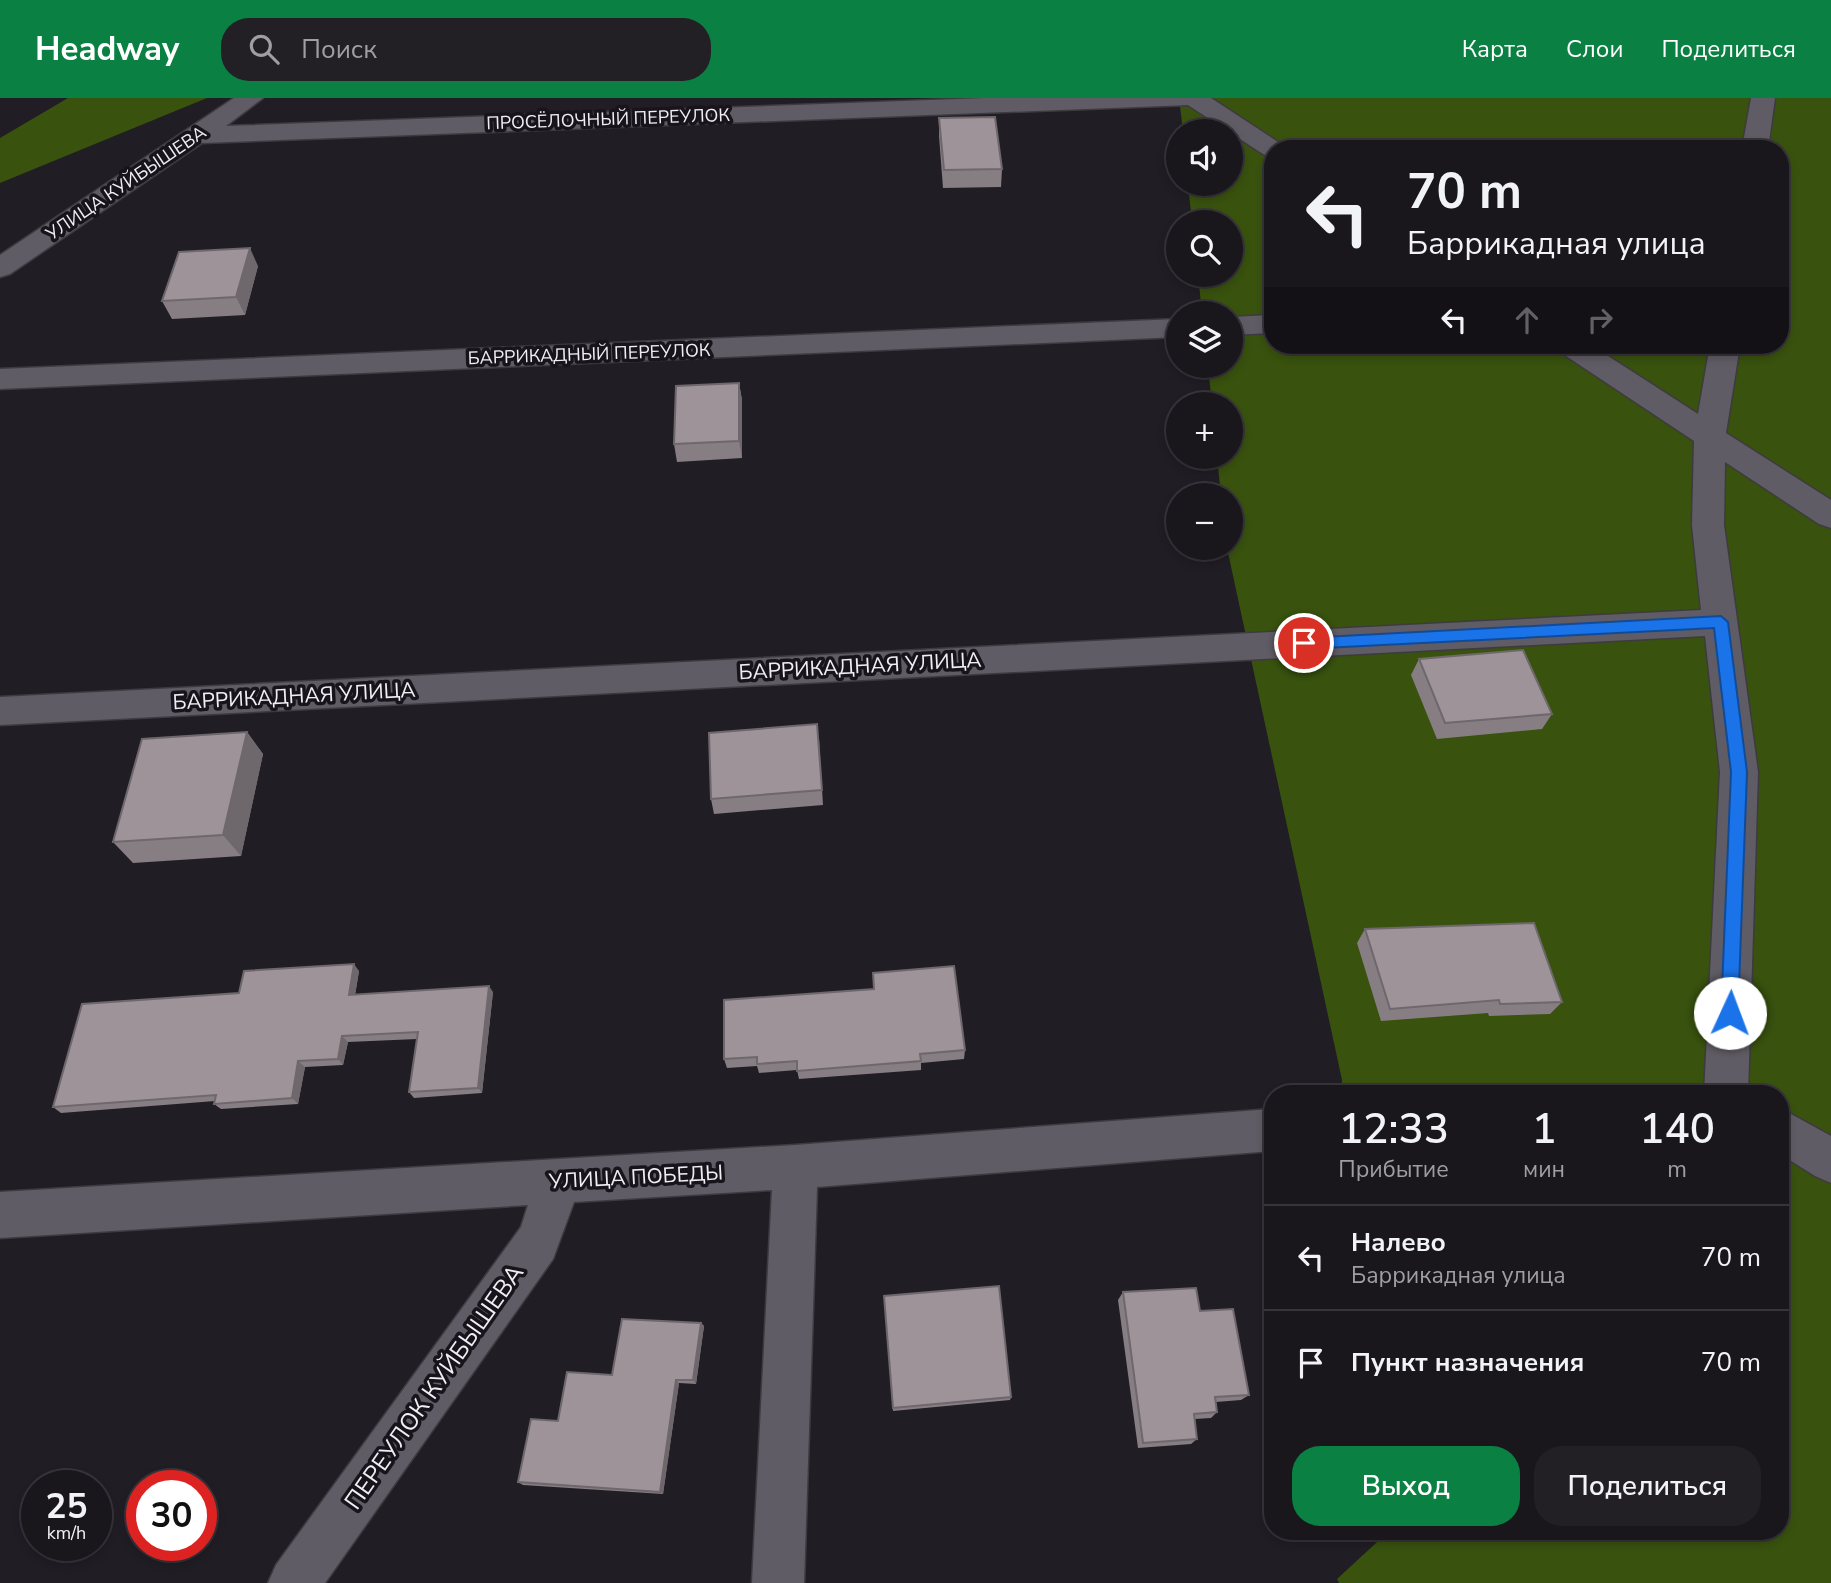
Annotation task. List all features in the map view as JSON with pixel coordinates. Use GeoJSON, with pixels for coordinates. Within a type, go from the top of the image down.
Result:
{"type":"FeatureCollection","features":[{"type":"Feature","properties":{"kind":"street","name":"УЛИЦА КУЙБЫШЕВА"},"geometry":{"type":"LineString","coordinates":[[0,268],[251,98]]}},
{"type":"Feature","properties":{"kind":"street","name":"ПРОСЁЛОЧНЫЙ ПЕРЕУЛОК"},"geometry":{"type":"LineString","coordinates":[[198,135],[1185,98]]}},
{"type":"Feature","properties":{"kind":"street"},"geometry":{"type":"LineString","coordinates":[[1194,98],[1264,144]]}},
{"type":"Feature","properties":{"kind":"street"},"geometry":{"type":"LineString","coordinates":[[1756,140],[1763,98]]}},
{"type":"Feature","properties":{"kind":"street"},"geometry":{"type":"LineString","coordinates":[[1243,325],[1264,324]]}},
{"type":"Feature","properties":{"kind":"street","name":"БАРРИКАДНЫЙ ПЕРЕУЛОК"},"geometry":{"type":"LineString","coordinates":[[0,379],[1166,329]]}},
{"type":"Feature","properties":{"kind":"street"},"geometry":{"type":"LineString","coordinates":[[1584,354],[1831,516]]}},
{"type":"Feature","properties":{"kind":"street"},"geometry":{"type":"LineString","coordinates":[[1724,354],[1710,437],[1708,525],[1739,772],[1726,1085]]}},
{"type":"Feature","properties":{"kind":"street","name":"БАРРИКАДНАЯ УЛИЦА"},"geometry":{"type":"LineString","coordinates":[[0,711],[1721,622]]}},
{"type":"Feature","properties":{"kind":"street","name":"УЛИЦА ПОБЕДЫ"},"geometry":{"type":"LineString","coordinates":[[0,1215],[795,1167],[1264,1131]]}},
{"type":"Feature","properties":{"kind":"street"},"geometry":{"type":"LineString","coordinates":[[1789,1135],[1831,1161]]}},
{"type":"Feature","properties":{"kind":"street"},"geometry":{"type":"LineString","coordinates":[[778,1583],[795,1167]]}},
{"type":"Feature","properties":{"kind":"street","name":"ПЕРЕУЛОК КУЙБЫШЕВА"},"geometry":{"type":"LineString","coordinates":[[294,1583],[537,1243],[548,1217],[556,1182]]}},
{"type":"Feature","properties":{"kind":"green space"},"geometry":{"type":"Polygon","coordinates":[[[68,98],[207,98],[0,183],[0,138],[68,98]]]}},
{"type":"Feature","properties":{"kind":"green space"},"geometry":{"type":"Polygon","coordinates":[[[1179,98],[1831,98],[1831,1583],[1339,1583],[1337,1579],[1379,1540],[1789,1540],[1789,1085],[1341,1085],[1230,560],[1243,560],[1243,483],[1220,483],[1218,469],[1243,469],[1243,392],[1211,392],[1209,378],[1243,378],[1243,301],[1201,301],[1199,287],[1243,287],[1243,210],[1191,210],[1189,196],[1243,196],[1243,119],[1182,119],[1179,98]]]}},
{"type":"Feature","properties":{"kind":"building"},"geometry":{"type":"Polygon","coordinates":[[[995,117],[1002,169],[944,170],[939,118],[995,117]]]}},
{"type":"Feature","properties":{"kind":"building"},"geometry":{"type":"Polygon","coordinates":[[[250,248],[236,297],[162,301],[179,252],[250,248]]]}},
{"type":"Feature","properties":{"kind":"building"},"geometry":{"type":"Polygon","coordinates":[[[739,383],[739,441],[674,444],[676,386],[739,383]]]}},
{"type":"Feature","properties":{"kind":"building"},"geometry":{"type":"Polygon","coordinates":[[[1523,650],[1552,714],[1445,723],[1419,659],[1523,650]]]}},
{"type":"Feature","properties":{"kind":"building"},"geometry":{"type":"Polygon","coordinates":[[[817,724],[822,790],[711,799],[709,733],[817,724]]]}},
{"type":"Feature","properties":{"kind":"building"},"geometry":{"type":"Polygon","coordinates":[[[247,732],[223,835],[113,842],[142,739],[247,732]]]}},
{"type":"Feature","properties":{"kind":"building"},"geometry":{"type":"Polygon","coordinates":[[[1534,923],[1562,1002],[1500,1004],[1499,1000],[1390,1009],[1365,929],[1534,923]]]}},
{"type":"Feature","properties":{"kind":"building"},"geometry":{"type":"Polygon","coordinates":[[[354,964],[349,995],[489,986],[478,1088],[409,1092],[418,1032],[342,1036],[338,1059],[298,1061],[292,1098],[214,1104],[216,1095],[53,1107],[82,1004],[239,993],[244,971],[354,964]]]}},
{"type":"Feature","properties":{"kind":"building"},"geometry":{"type":"Polygon","coordinates":[[[954,966],[965,1050],[920,1054],[921,1061],[797,1071],[797,1061],[757,1064],[757,1057],[724,1059],[724,1000],[874,989],[873,973],[954,966]]]}},
{"type":"Feature","properties":{"kind":"building"},"geometry":{"type":"Polygon","coordinates":[[[999,1286],[1011,1397],[893,1408],[884,1296],[999,1286]]]}},
{"type":"Feature","properties":{"kind":"building"},"geometry":{"type":"Polygon","coordinates":[[[1196,1288],[1200,1311],[1233,1309],[1249,1395],[1215,1397],[1217,1412],[1194,1414],[1197,1439],[1143,1443],[1123,1292],[1196,1288]]]}},
{"type":"Feature","properties":{"kind":"building"},"geometry":{"type":"Polygon","coordinates":[[[622,1319],[701,1323],[693,1380],[676,1380],[660,1492],[518,1482],[531,1419],[558,1421],[567,1372],[612,1375],[622,1319]]]}},
{"type":"Feature","properties":{"kind":"route"},"geometry":{"type":"LineString","coordinates":[[1304,643],[1721,622],[1739,772],[1730,1013]]}}]}
